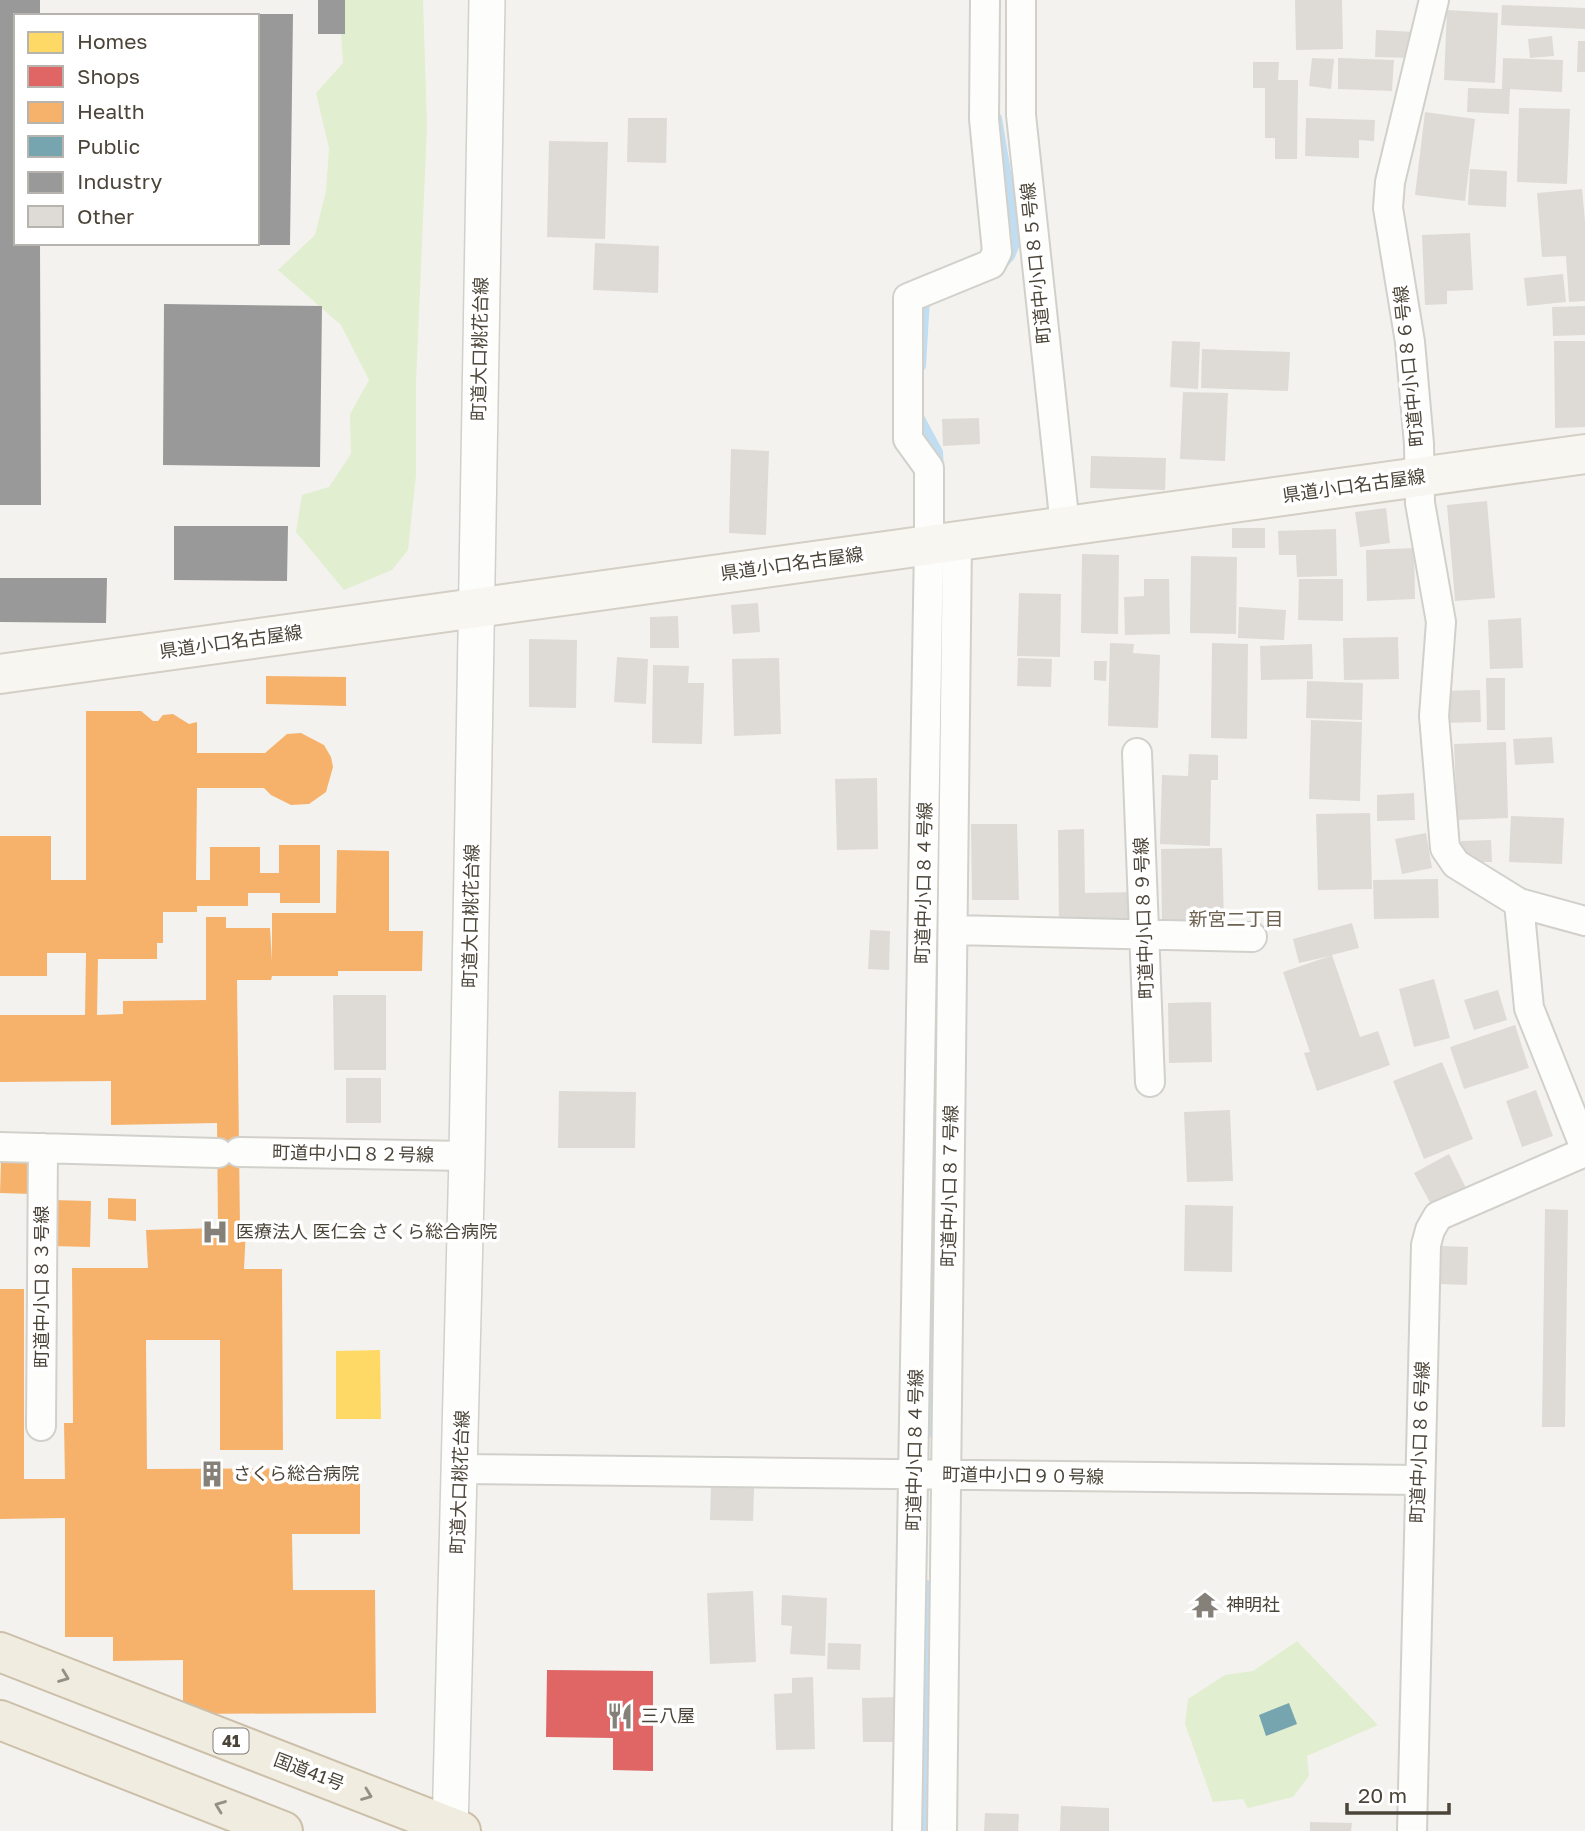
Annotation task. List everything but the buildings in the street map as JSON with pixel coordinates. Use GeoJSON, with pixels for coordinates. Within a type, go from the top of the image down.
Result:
{"type":"FeatureCollection","features":[{"type":"Feature","properties":{"kind":"highway","name":"国道41号"},"geometry":{"type":"LineString","coordinates":[[0,1652],[453,1830]]}},
{"type":"Feature","properties":{"kind":"highway"},"geometry":{"type":"LineString","coordinates":[[0,1720],[283,1831]]}},
{"type":"Feature","properties":{"kind":"main road","name":"県道小口名古屋線"},"geometry":{"type":"LineString","coordinates":[[0,674],[1585,454]]}},
{"type":"Feature","properties":{"kind":"street","name":"町道大口桃花台線"},"geometry":{"type":"LineString","coordinates":[[453,1830],[486,0]]}},
{"type":"Feature","properties":{"kind":"street","name":"町道中小口８４号線"},"geometry":{"type":"LineString","coordinates":[[907,1831],[914,1474],[943,543],[929,468],[908,439],[908,298],[990,264],[997,252],[984,119],[985,0]]}},
{"type":"Feature","properties":{"kind":"street","name":"町道中小口８５号線"},"geometry":{"type":"LineString","coordinates":[[1021,0],[1021,115],[1065,526]]}},
{"type":"Feature","properties":{"kind":"street","name":"町道中小口８６号線"},"geometry":{"type":"LineString","coordinates":[[1412,1831],[1418,1480],[1426,1245],[1438,1216],[1585,1150],[1529,1008],[1519,903],[1456,864],[1445,848],[1434,716],[1441,622],[1420,503],[1419,444],[1410,342],[1388,208],[1390,182],[1434,0]]}},
{"type":"Feature","properties":{"kind":"street","name":"町道中小口８７号線"},"geometry":{"type":"LineString","coordinates":[[942,1831],[953,930],[943,543]]}},
{"type":"Feature","properties":{"kind":"street","name":"町道中小口８９号線"},"geometry":{"type":"LineString","coordinates":[[1137,753],[1150,1082]]}},
{"type":"Feature","properties":{"kind":"street"},"geometry":{"type":"LineString","coordinates":[[1519,903],[1585,922]]}},
{"type":"Feature","properties":{"kind":"street"},"geometry":{"type":"LineString","coordinates":[[953,930],[1252,937]]}},
{"type":"Feature","properties":{"kind":"street","name":"町道中小口８２号線"},"geometry":{"type":"LineString","coordinates":[[0,1147],[467,1156]]}},
{"type":"Feature","properties":{"kind":"street","name":"町道中小口８３号線"},"geometry":{"type":"LineString","coordinates":[[41,1426],[43,1148]]}},
{"type":"Feature","properties":{"kind":"street","name":"町道中小口９０号線"},"geometry":{"type":"LineString","coordinates":[[460,1469],[1418,1480]]}},
{"type":"Feature","properties":{"kind":"green space"},"geometry":{"type":"Polygon","coordinates":[[[344,0],[423,0],[427,126],[416,383],[416,475],[408,550],[392,570],[344,590],[296,532],[302,495],[329,487],[351,454],[350,414],[369,380],[341,325],[278,270],[315,235],[326,191],[329,148],[316,93],[343,63],[340,19],[344,0]]]}},
{"type":"Feature","properties":{"kind":"green space"},"geometry":{"type":"Polygon","coordinates":[[[1297,1641],[1378,1725],[1307,1756],[1309,1776],[1293,1797],[1248,1808],[1243,1799],[1213,1802],[1185,1724],[1188,1699],[1225,1675],[1253,1671],[1297,1641]]]}},
{"type":"Feature","properties":{"kind":"waterway"},"geometry":{"type":"LineString","coordinates":[[997,118],[1017,239],[1010,256],[1003,264]]}},
{"type":"Feature","properties":{"kind":"waterway"},"geometry":{"type":"LineString","coordinates":[[921,366],[925,298],[928,297]]}},
{"type":"Feature","properties":{"kind":"waterway"},"geometry":{"type":"LineString","coordinates":[[919,410],[919,417],[938,452],[939,469]]}},
{"type":"Feature","properties":{"kind":"waterway"},"geometry":{"type":"LineString","coordinates":[[930,1432],[937,1079]]}},
{"type":"Feature","properties":{"kind":"waterway"},"geometry":{"type":"LineString","coordinates":[[923,1831],[925,1584]]}},
{"type":"Feature","properties":{"kind":"place","name":"医療法人 医仁会 さくら総合病院"},"geometry":{"type":"Point","coordinates":[215,1232]}},
{"type":"Feature","properties":{"kind":"place","name":"さくら総合病院"},"geometry":{"type":"Point","coordinates":[212,1474]}},
{"type":"Feature","properties":{"kind":"place","name":"神明社"},"geometry":{"type":"Point","coordinates":[1205,1605]}},
{"type":"Feature","properties":{"kind":"place","name":"三八屋"},"geometry":{"type":"Point","coordinates":[620,1716]}},
{"type":"Feature","properties":{"kind":"district","name":"新宮二丁目"},"geometry":{"type":"Point","coordinates":[1236,919]}}]}
